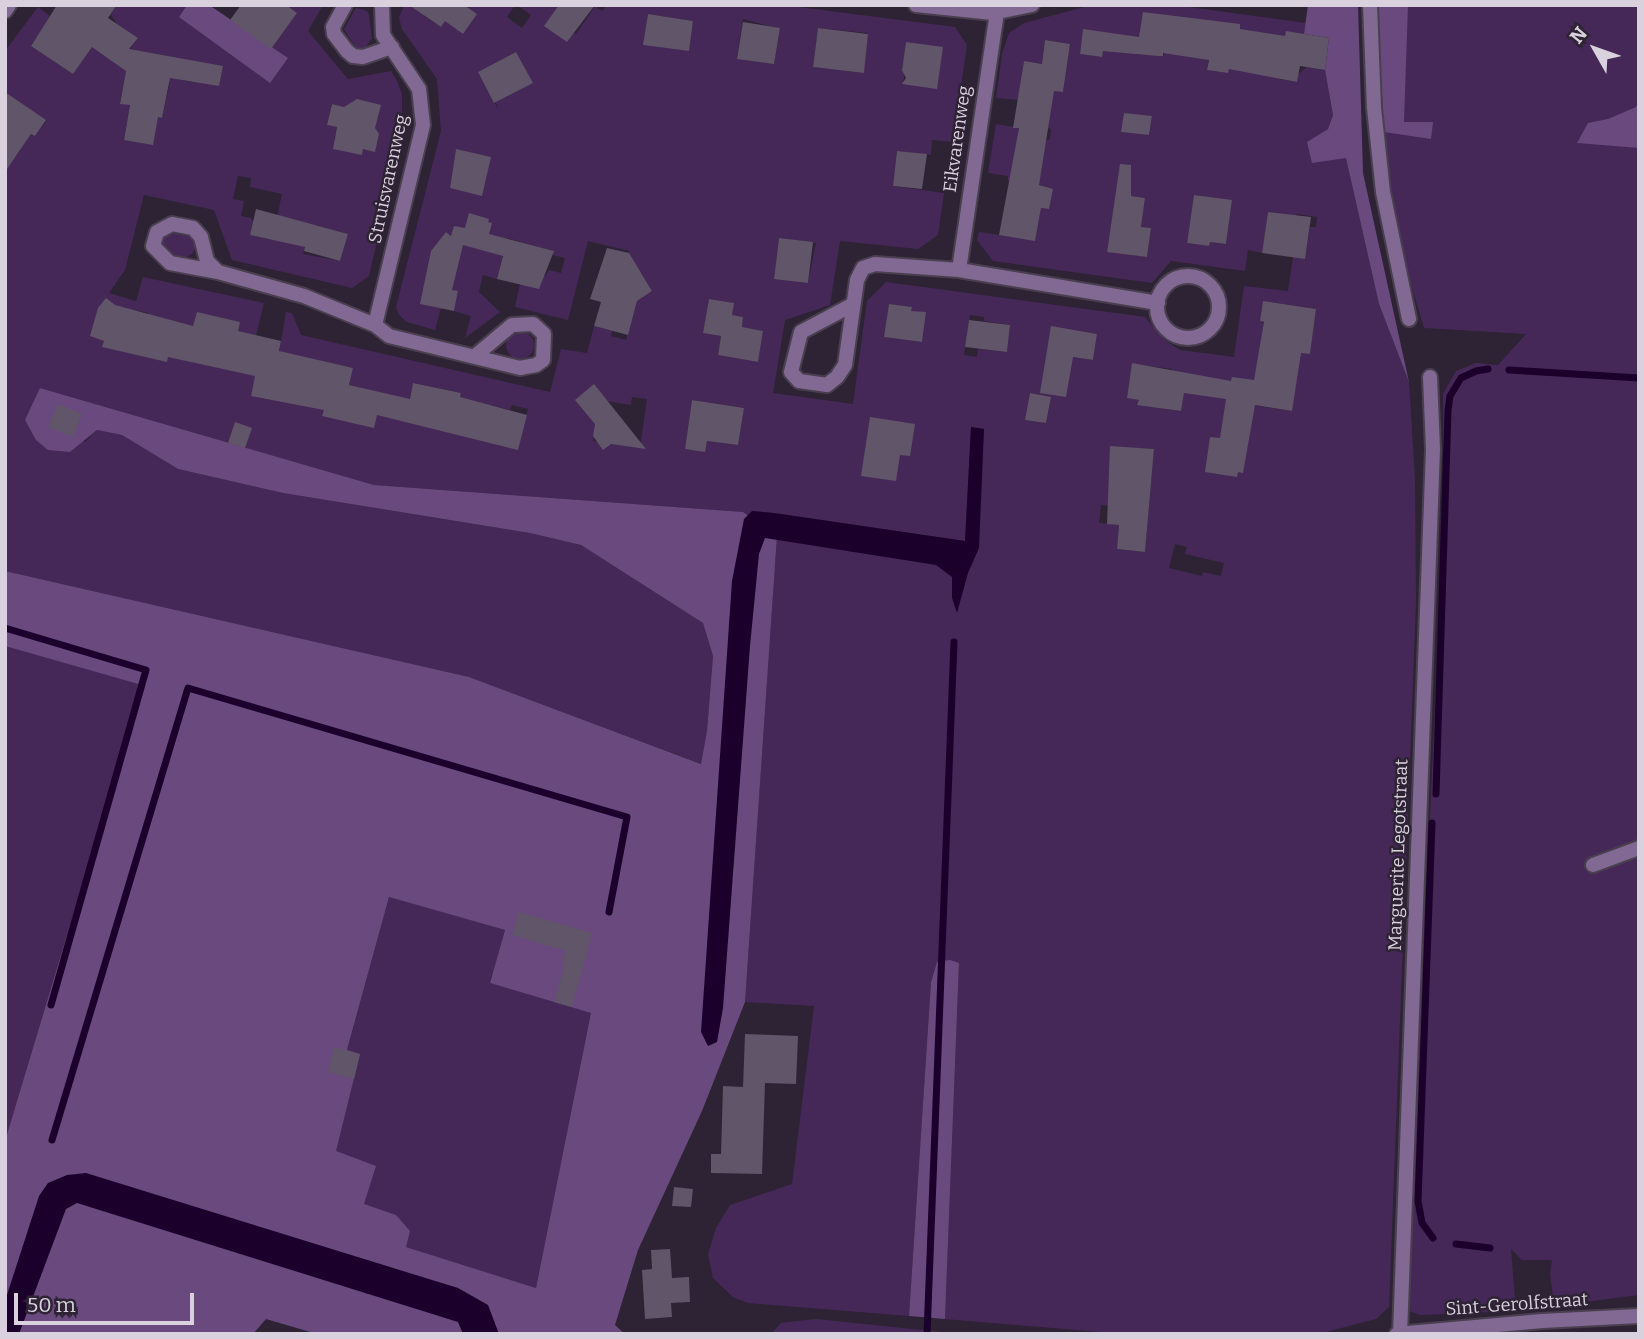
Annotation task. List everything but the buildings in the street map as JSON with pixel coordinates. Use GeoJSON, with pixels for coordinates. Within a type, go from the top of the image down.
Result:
{"type":"FeatureCollection","features":[{"type":"Feature","properties":{"kind":"street"},"geometry":{"type":"LineString","coordinates":[[5,11],[9,5]]}},
{"type":"Feature","properties":{"kind":"street"},"geometry":{"type":"LineString","coordinates":[[345,5],[333,27],[334,34],[347,51],[353,56],[363,57],[392,47]]}},
{"type":"Feature","properties":{"kind":"street","name":"Struisvarenweg"},"geometry":{"type":"LineString","coordinates":[[374,325],[423,125],[419,89],[380,27],[382,5]]}},
{"type":"Feature","properties":{"kind":"street"},"geometry":{"type":"LineString","coordinates":[[916,5],[997,12],[1032,5]]}},
{"type":"Feature","properties":{"kind":"street"},"geometry":{"type":"LineString","coordinates":[[1370,5],[1374,108],[1383,192],[1409,319]]}},
{"type":"Feature","properties":{"kind":"street","name":"Eikvarenweg"},"geometry":{"type":"LineString","coordinates":[[959,270],[997,12]]}},
{"type":"Feature","properties":{"kind":"street"},"geometry":{"type":"LineString","coordinates":[[218,272],[207,261],[201,237],[192,228],[172,224],[165,225],[157,232],[153,246],[163,260],[304,296],[374,325],[389,336],[520,368],[536,365],[543,360],[544,334],[533,324],[512,325],[475,356]]}},
{"type":"Feature","properties":{"kind":"street"},"geometry":{"type":"LineString","coordinates":[[852,305],[801,332],[791,372],[799,381],[827,385],[845,365],[857,280],[863,268],[875,264],[959,270],[1158,303]]}},
{"type":"Feature","properties":{"kind":"street"},"geometry":{"type":"LineString","coordinates":[[1189,276],[1209,284],[1216,294],[1218,315],[1213,325],[1201,335],[1185,338],[1166,329],[1160,321],[1158,303],[1165,287],[1172,280],[1189,276]]}},
{"type":"Feature","properties":{"kind":"street","name":"Marguerite Legotstraat"},"geometry":{"type":"LineString","coordinates":[[1399,1334],[1433,449],[1430,377]]}},
{"type":"Feature","properties":{"kind":"street"},"geometry":{"type":"LineString","coordinates":[[1593,864],[1639,848]]}},
{"type":"Feature","properties":{"kind":"street","name":"Sint-Gerolfstraat"},"geometry":{"type":"LineString","coordinates":[[1399,1334],[1639,1316]]}},
{"type":"Feature","properties":{"kind":"shaded area"},"geometry":{"type":"Polygon","coordinates":[[[117,5],[187,5],[179,17],[287,59],[271,49],[297,13],[286,5],[323,5],[308,31],[348,79],[391,71],[397,81],[402,94],[402,131],[369,276],[352,288],[232,260],[214,210],[144,195],[125,270],[109,293],[136,301],[143,277],[264,303],[256,336],[264,337],[251,395],[271,400],[286,312],[292,313],[301,335],[550,392],[561,349],[587,353],[594,326],[612,331],[611,336],[626,340],[637,301],[652,291],[641,272],[625,281],[629,251],[588,241],[568,320],[515,307],[520,284],[546,275],[549,270],[561,273],[565,258],[553,255],[553,251],[507,238],[497,279],[483,275],[479,292],[500,312],[465,338],[471,316],[454,311],[458,292],[452,290],[460,242],[446,232],[434,248],[421,304],[441,308],[435,330],[407,322],[399,315],[396,307],[441,131],[437,79],[402,29],[399,18],[404,5],[431,5],[424,16],[441,27],[448,16],[463,34],[477,14],[468,8],[469,5],[515,5],[507,17],[522,28],[531,15],[517,5],[559,5],[551,17],[576,34],[595,6],[602,11],[607,5],[783,5],[955,27],[967,45],[953,142],[932,140],[931,155],[897,151],[893,186],[944,193],[938,235],[918,249],[840,241],[830,305],[785,320],[773,393],[853,404],[867,301],[886,282],[1145,317],[1165,340],[1180,350],[1234,357],[1244,286],[1288,291],[1293,257],[1305,259],[1310,227],[1316,227],[1317,217],[1297,214],[1295,218],[1268,212],[1262,253],[1248,250],[1245,271],[1171,261],[1152,283],[993,261],[977,240],[979,232],[1035,240],[1041,208],[1049,209],[1051,198],[1041,185],[1008,181],[1008,176],[988,173],[996,124],[1019,128],[1016,152],[1050,139],[1049,119],[1015,115],[1019,100],[996,98],[1002,54],[1009,33],[1024,23],[1092,5],[1174,5],[1306,23],[1304,34],[1286,32],[1279,79],[1297,82],[1298,74],[1307,67],[1325,70],[1333,115],[1328,129],[1307,142],[1311,153],[1346,157],[1379,304],[1409,382],[1415,479],[1416,602],[1389,1307],[1376,1319],[1318,1334],[1125,1334],[945,1319],[959,964],[937,962],[931,982],[909,1316],[748,1303],[733,1297],[713,1278],[708,1254],[716,1228],[730,1205],[792,1184],[814,1006],[745,1002],[777,536],[974,557],[984,429],[971,428],[965,541],[753,511],[744,519],[743,512],[374,485],[40,388],[85,442],[97,430],[122,435],[178,469],[283,493],[530,533],[581,545],[703,623],[713,656],[702,764],[469,677],[5,571],[5,152],[15,158],[31,134],[35,136],[46,121],[5,93],[5,51],[38,7],[50,16],[31,46],[73,74],[93,45],[118,65],[138,38],[117,24],[111,15],[117,5]],[[1144,12],[1137,54],[1143,55],[1143,51],[1163,56],[1183,18],[1144,12]],[[648,14],[644,45],[689,51],[693,21],[648,14]],[[743,19],[737,58],[774,64],[780,29],[743,19]],[[1215,21],[1207,70],[1228,73],[1240,25],[1215,21]],[[818,28],[813,67],[864,73],[868,33],[818,28]],[[1083,30],[1080,54],[1102,57],[1105,33],[1083,30]],[[1045,40],[1042,64],[1024,61],[1020,86],[1063,92],[1070,44],[1045,40]],[[906,42],[903,84],[942,48],[906,42]],[[516,52],[478,72],[498,109],[496,102],[532,83],[516,52]],[[128,60],[120,103],[130,105],[124,139],[152,144],[153,116],[162,118],[170,82],[164,73],[181,80],[193,82],[194,78],[219,85],[223,66],[128,60]],[[332,104],[327,125],[337,127],[334,140],[345,143],[362,155],[363,149],[375,151],[379,134],[344,107],[332,104]],[[1124,113],[1122,132],[1149,135],[1152,117],[1124,113]],[[456,149],[450,188],[482,195],[456,149]],[[238,176],[233,199],[244,201],[241,216],[251,218],[253,222],[250,235],[272,240],[282,194],[250,187],[251,178],[238,176]],[[1116,194],[1107,251],[1147,257],[1151,228],[1141,227],[1145,198],[1116,194]],[[1194,195],[1187,243],[1209,246],[1210,242],[1226,244],[1232,201],[1194,195]],[[311,224],[303,254],[340,261],[348,234],[311,224]],[[779,238],[774,278],[808,283],[816,243],[779,238]],[[709,299],[703,333],[721,336],[718,355],[758,362],[763,331],[742,327],[743,317],[732,315],[733,303],[709,299]],[[1263,301],[1260,321],[1310,354],[1316,309],[1263,301]],[[889,304],[885,337],[922,342],[926,313],[911,311],[911,307],[889,304]],[[134,310],[133,313],[109,320],[103,347],[156,359],[148,313],[134,310]],[[197,313],[186,360],[239,322],[197,313]],[[970,315],[964,355],[977,357],[978,349],[1007,352],[1010,325],[984,321],[984,317],[970,315]],[[1051,327],[1073,357],[1093,360],[1097,334],[1051,327]],[[335,364],[323,416],[382,393],[349,385],[353,368],[335,364]],[[1132,364],[1127,398],[1167,404],[1166,409],[1181,411],[1184,393],[1170,381],[1172,369],[1132,364]],[[1255,374],[1254,380],[1228,385],[1222,428],[1252,405],[1292,411],[1255,374]],[[413,383],[405,421],[452,432],[461,393],[413,383]],[[1030,393],[1026,420],[1046,423],[1051,397],[1030,393]],[[632,397],[631,405],[607,401],[595,424],[593,441],[640,448],[647,399],[632,397]],[[692,400],[685,449],[705,451],[707,441],[738,445],[744,408],[692,400]],[[490,405],[518,449],[528,409],[512,405],[510,410],[490,405]],[[1110,447],[1120,507],[1101,505],[1099,523],[1119,525],[1117,549],[1145,552],[1154,449],[1110,447]],[[1175,544],[1169,568],[1202,576],[1203,572],[1221,576],[1224,563],[1185,554],[1187,547],[1175,544]]]}},
{"type":"Feature","properties":{"kind":"shaded area"},"geometry":{"type":"Polygon","coordinates":[[[187,5],[209,5],[288,58],[270,83],[179,17],[187,5]]]}},
{"type":"Feature","properties":{"kind":"shaded area"},"geometry":{"type":"Polygon","coordinates":[[[1308,5],[1358,5],[1363,173],[1409,382],[1379,304],[1346,158],[1312,163],[1307,142],[1328,129],[1333,115],[1325,70],[1329,38],[1304,34],[1308,5]]]}},
{"type":"Feature","properties":{"kind":"shaded area"},"geometry":{"type":"Polygon","coordinates":[[[1377,5],[1639,5],[1639,1295],[1569,1304],[1553,1296],[1550,1274],[1552,1260],[1522,1260],[1511,1249],[1515,1300],[1492,1312],[1420,1315],[1409,1311],[1443,529],[1443,394],[1456,371],[1476,363],[1498,365],[1526,334],[1424,328],[1399,244],[1384,132],[1377,5]]]}},
{"type":"Feature","properties":{"kind":"shaded area"},"geometry":{"type":"Polygon","coordinates":[[[1377,5],[1408,5],[1404,122],[1433,122],[1431,139],[1384,132],[1377,5]]]}},
{"type":"Feature","properties":{"kind":"shaded area"},"geometry":{"type":"Polygon","coordinates":[[[356,8],[367,11],[369,15],[372,38],[365,48],[356,48],[344,29],[356,8]]]}},
{"type":"Feature","properties":{"kind":"shaded area"},"geometry":{"type":"Polygon","coordinates":[[[1639,100],[1639,148],[1577,143],[1588,123],[1608,119],[1636,107],[1639,100]]]}},
{"type":"Feature","properties":{"kind":"shaded area"},"geometry":{"type":"Polygon","coordinates":[[[166,230],[187,233],[194,238],[196,246],[193,253],[184,259],[167,255],[159,246],[161,235],[166,230]]]}},
{"type":"Feature","properties":{"kind":"shaded area"},"geometry":{"type":"Polygon","coordinates":[[[520,331],[530,335],[534,345],[530,355],[520,359],[510,355],[506,345],[510,335],[520,331]]]}},
{"type":"Feature","properties":{"kind":"shaded area"},"geometry":{"type":"Polygon","coordinates":[[[40,388],[374,485],[743,512],[777,536],[745,1002],[702,1111],[638,1250],[615,1325],[625,1334],[317,1334],[266,1319],[253,1334],[5,1334],[5,1141],[142,685],[5,646],[5,571],[469,677],[701,764],[707,731],[713,656],[703,623],[581,545],[530,533],[283,493],[178,469],[122,435],[97,430],[70,452],[48,450],[36,440],[25,420],[40,388]],[[389,897],[347,1050],[360,1054],[336,1151],[376,1166],[364,1204],[396,1215],[410,1231],[406,1247],[536,1288],[591,1013],[490,983],[505,930],[389,897]]]}},
{"type":"Feature","properties":{"kind":"shaded area"},"geometry":{"type":"Polygon","coordinates":[[[971,427],[984,429],[979,548],[968,573],[957,613],[952,598],[952,577],[936,565],[765,538],[759,554],[750,646],[723,1008],[717,1042],[708,1046],[701,1032],[732,581],[744,519],[752,511],[774,513],[965,541],[971,427]]]}},
{"type":"Feature","properties":{"kind":"shaded area"},"geometry":{"type":"Polygon","coordinates":[[[5,646],[142,684],[5,1141],[5,646]]]}},
{"type":"Feature","properties":{"kind":"shaded area"},"geometry":{"type":"Polygon","coordinates":[[[389,897],[505,930],[490,983],[592,1013],[536,1288],[406,1247],[364,1204],[335,1152],[360,1054],[347,1051],[389,897]]]}},
{"type":"Feature","properties":{"kind":"shaded area"},"geometry":{"type":"Polygon","coordinates":[[[950,960],[959,963],[945,1319],[909,1316],[931,982],[937,962],[950,960]]]}},
{"type":"Feature","properties":{"kind":"shaded area"},"geometry":{"type":"Polygon","coordinates":[[[86,1173],[458,1288],[488,1305],[499,1334],[463,1334],[458,1322],[77,1203],[66,1209],[19,1334],[5,1334],[5,1301],[39,1196],[48,1183],[67,1175],[86,1173]]]}},
{"type":"Feature","properties":{"kind":"shaded area"},"geometry":{"type":"Polygon","coordinates":[[[816,1319],[961,1334],[771,1334],[781,1323],[816,1319]]]}},
{"type":"Feature","properties":{"kind":"waterway"},"geometry":{"type":"LineString","coordinates":[[1436,794],[1448,410],[1450,396],[1461,378],[1488,369]]}},
{"type":"Feature","properties":{"kind":"waterway"},"geometry":{"type":"LineString","coordinates":[[1509,370],[1639,378]]}},
{"type":"Feature","properties":{"kind":"waterway"},"geometry":{"type":"LineString","coordinates":[[5,628],[146,670],[51,1005]]}},
{"type":"Feature","properties":{"kind":"waterway"},"geometry":{"type":"LineString","coordinates":[[927,1334],[954,642]]}},
{"type":"Feature","properties":{"kind":"waterway"},"geometry":{"type":"LineString","coordinates":[[52,1140],[188,688],[627,817],[609,912]]}},
{"type":"Feature","properties":{"kind":"waterway"},"geometry":{"type":"LineString","coordinates":[[1432,823],[1418,1201],[1422,1223],[1433,1238]]}},
{"type":"Feature","properties":{"kind":"waterway"},"geometry":{"type":"LineString","coordinates":[[1456,1244],[1490,1248]]}}]}
